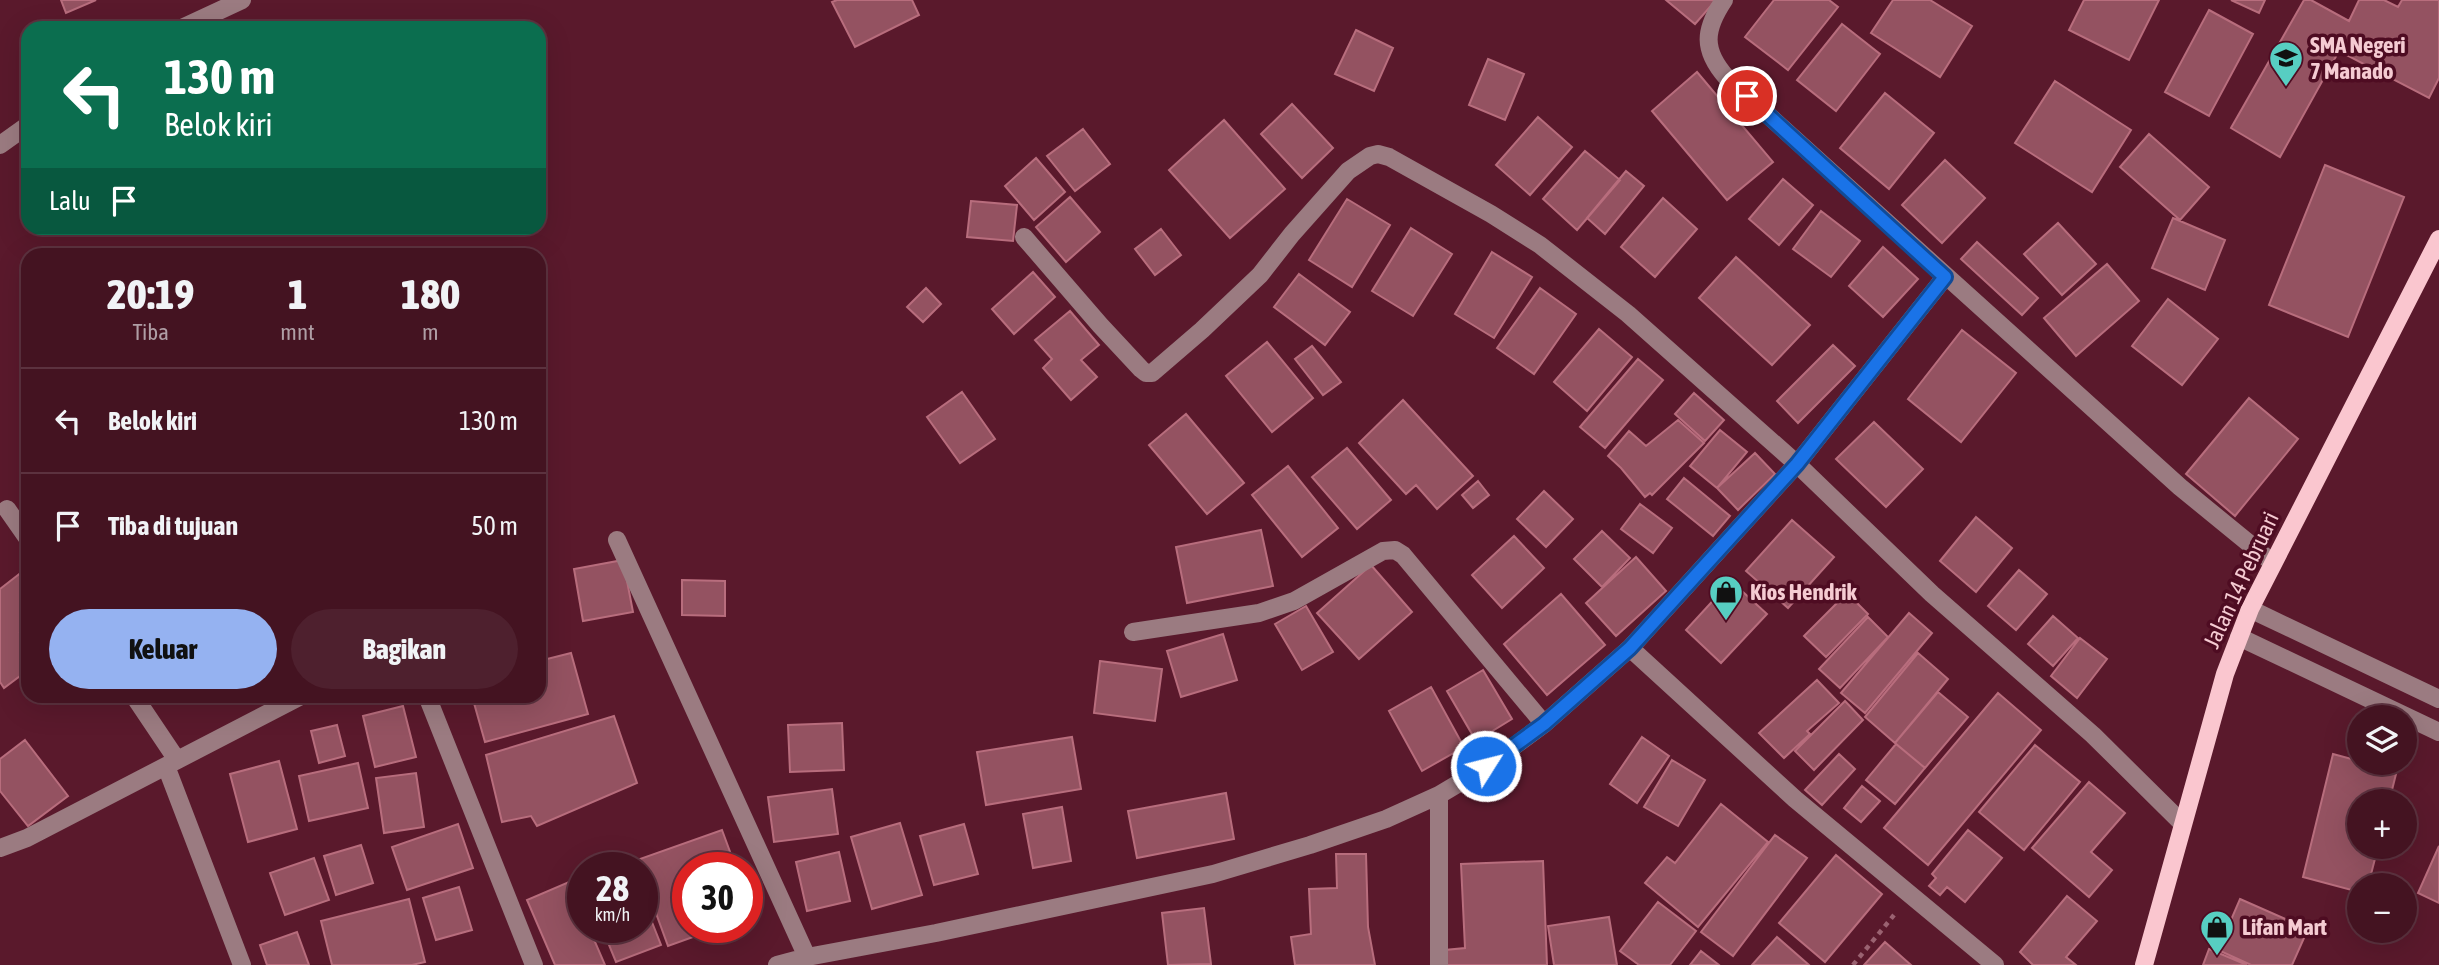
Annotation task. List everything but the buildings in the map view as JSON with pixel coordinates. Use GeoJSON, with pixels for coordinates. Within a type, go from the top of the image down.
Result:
{"type":"FeatureCollection","features":[{"type":"Feature","properties":{"kind":"main road","name":"Jalan 14 Pebruari"},"geometry":{"type":"LineString","coordinates":[[2144,965],[2225,674],[2250,609],[2439,239]]}},
{"type":"Feature","properties":{"kind":"street"},"geometry":{"type":"LineString","coordinates":[[197,21],[242,0]]}},
{"type":"Feature","properties":{"kind":"street"},"geometry":{"type":"LineString","coordinates":[[1724,0],[1710,24],[1708,33],[1709,47],[1718,67],[1945,277],[2180,487],[2273,563]]}},
{"type":"Feature","properties":{"kind":"street"},"geometry":{"type":"LineString","coordinates":[[0,145],[21,130]]}},
{"type":"Feature","properties":{"kind":"street"},"geometry":{"type":"LineString","coordinates":[[1024,237],[1141,369],[1152,373],[1260,275],[1348,171],[1378,153],[1390,157],[1491,214],[1557,258],[1628,314],[1797,464],[1932,594],[2093,735],[2182,823]]}},
{"type":"Feature","properties":{"kind":"street"},"geometry":{"type":"LineString","coordinates":[[777,965],[1213,874],[1360,828],[1439,795],[1486,766],[1544,724],[1630,648],[1797,464],[1945,277]]}},
{"type":"Feature","properties":{"kind":"street"},"geometry":{"type":"LineString","coordinates":[[7,509],[21,529]]}},
{"type":"Feature","properties":{"kind":"street"},"geometry":{"type":"LineString","coordinates":[[617,540],[807,957]]}},
{"type":"Feature","properties":{"kind":"street"},"geometry":{"type":"LineString","coordinates":[[1133,632],[1259,613],[1279,607],[1383,551],[1395,550],[1403,555],[1544,724]]}},
{"type":"Feature","properties":{"kind":"street"},"geometry":{"type":"LineString","coordinates":[[2250,609],[2439,699]]}},
{"type":"Feature","properties":{"kind":"street"},"geometry":{"type":"LineString","coordinates":[[2239,638],[2439,732]]}},
{"type":"Feature","properties":{"kind":"street"},"geometry":{"type":"LineString","coordinates":[[1630,648],[1796,799],[1995,965]]}},
{"type":"Feature","properties":{"kind":"street"},"geometry":{"type":"LineString","coordinates":[[138,703],[172,763],[242,965]]}},
{"type":"Feature","properties":{"kind":"street"},"geometry":{"type":"LineString","coordinates":[[0,848],[27,838],[288,703]]}},
{"type":"Feature","properties":{"kind":"street"},"geometry":{"type":"LineString","coordinates":[[430,703],[534,965]]}},
{"type":"Feature","properties":{"kind":"street"},"geometry":{"type":"LineString","coordinates":[[1439,795],[1439,965]]}},
{"type":"Feature","properties":{"kind":"path"},"geometry":{"type":"LineString","coordinates":[[1853,965],[1911,895]]}},
{"type":"Feature","properties":{"kind":"place","name":"SMA Negeri 7 Manado"},"geometry":{"type":"Point","coordinates":[2286,88]}},
{"type":"Feature","properties":{"kind":"place","name":"Kios Hendrik"},"geometry":{"type":"Point","coordinates":[1726,622]}},
{"type":"Feature","properties":{"kind":"place","name":"Lifan Mart"},"geometry":{"type":"Point","coordinates":[2217,957]}},
{"type":"Feature","properties":{"kind":"route"},"geometry":{"type":"LineString","coordinates":[[1486,766],[1544,724],[1630,648],[1797,464],[1945,277],[1747,96]]}}]}
